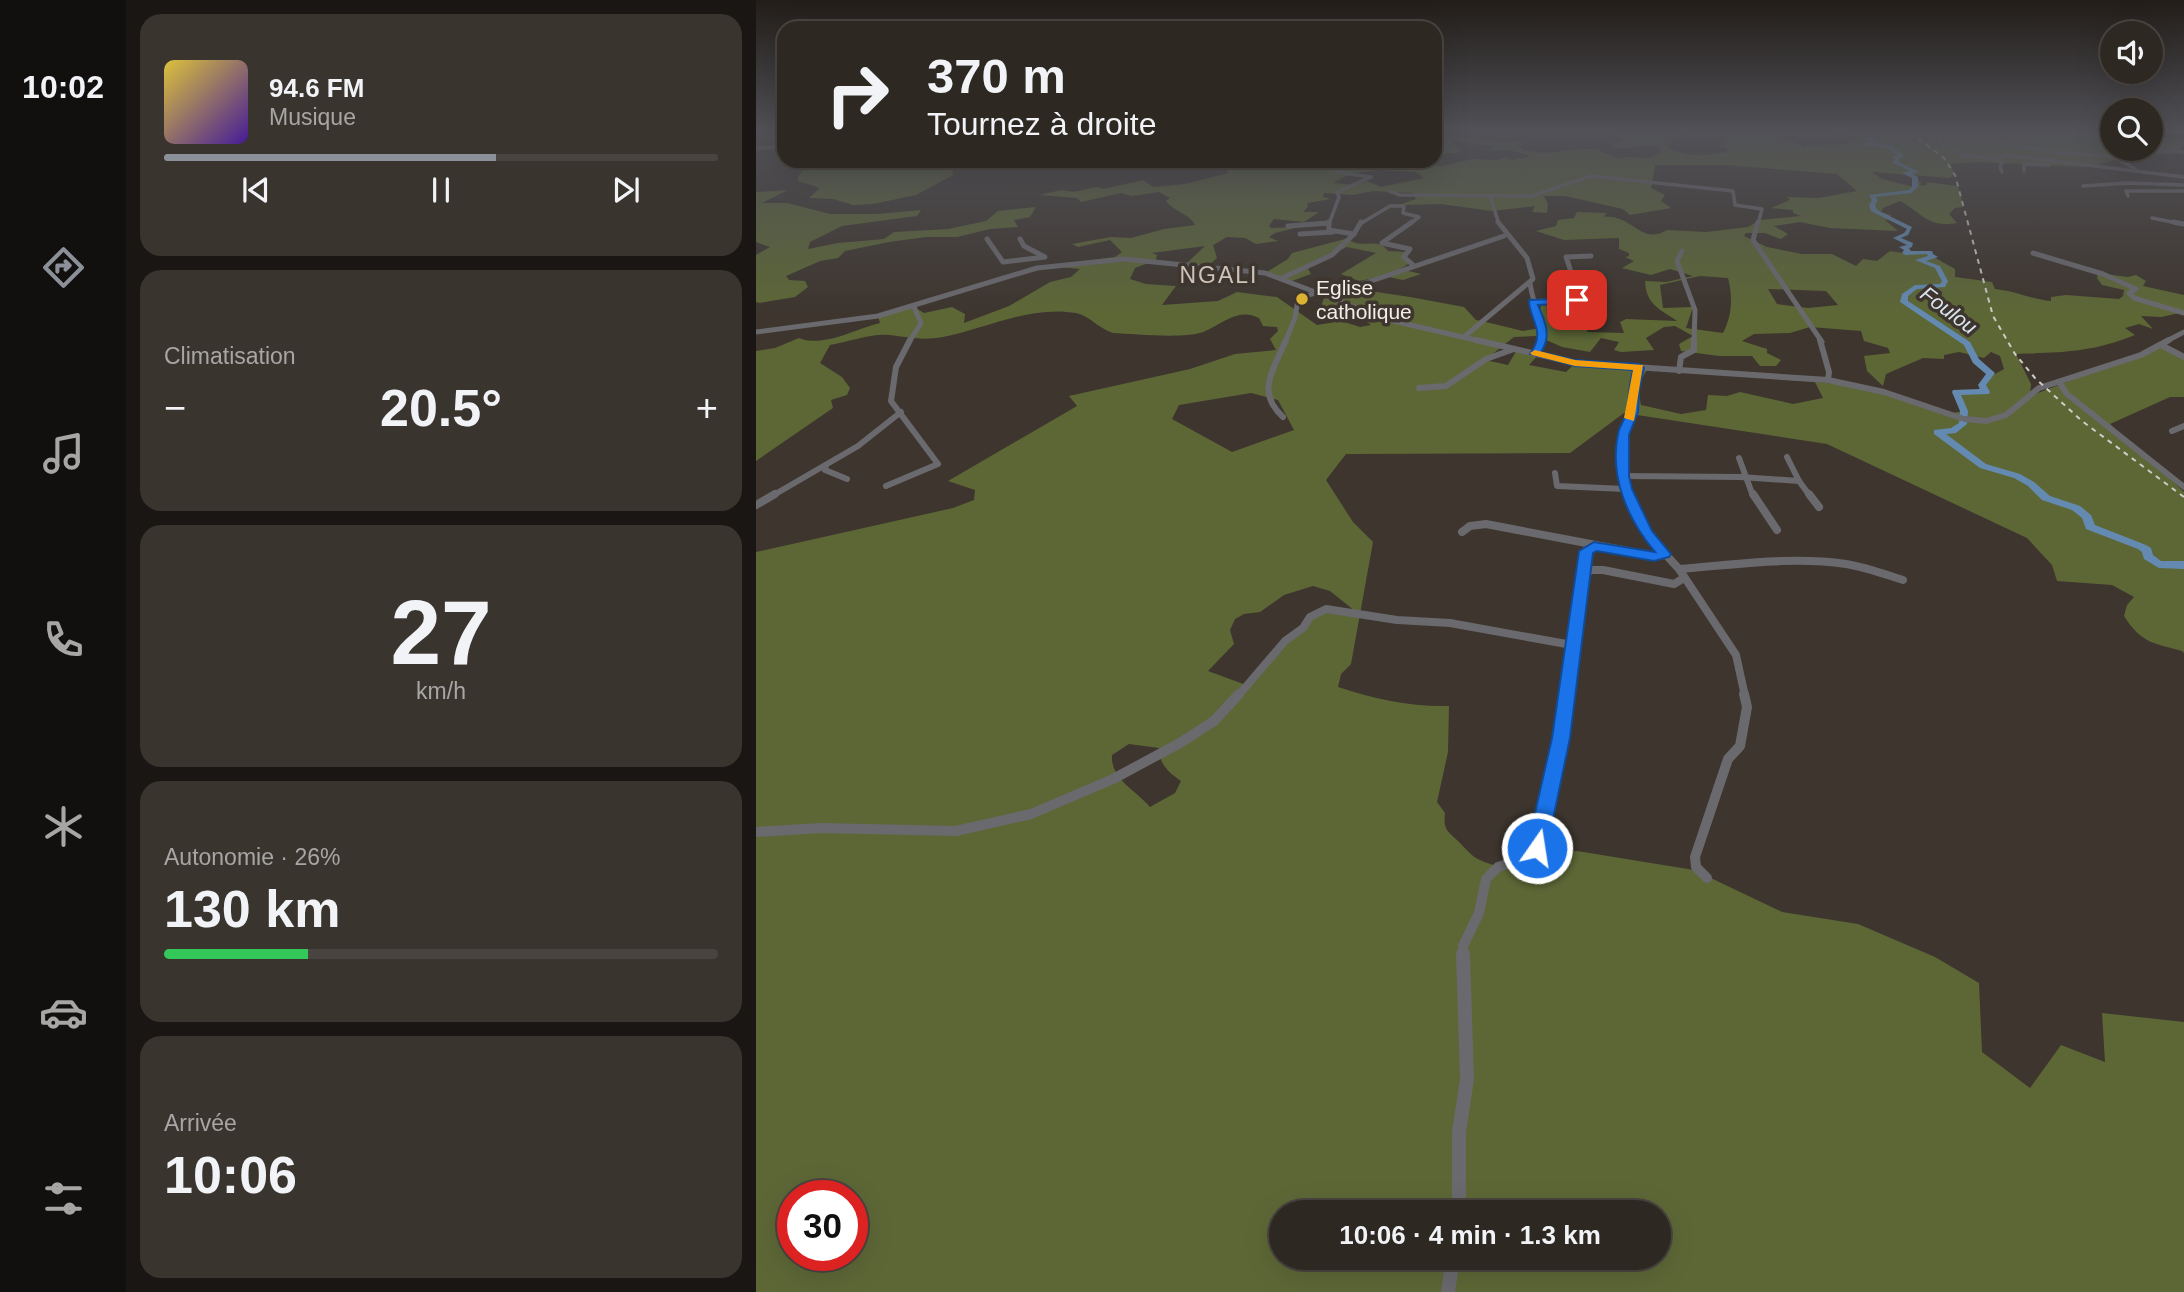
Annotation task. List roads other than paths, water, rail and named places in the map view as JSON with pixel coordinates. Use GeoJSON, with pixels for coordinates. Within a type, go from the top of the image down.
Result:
{"type":"FeatureCollection","features":[{"type":"Feature","properties":{"kind":"street"},"geometry":{"type":"LineString","coordinates":[[1333,232],[1329,230],[1329,223],[1338,192]]}},
{"type":"Feature","properties":{"kind":"street"},"geometry":{"type":"LineString","coordinates":[[1393,192],[1400,195],[1490,196],[1541,195],[1548,192]]}},
{"type":"Feature","properties":{"kind":"street"},"geometry":{"type":"LineString","coordinates":[[1735,192],[1735,205],[1762,209],[1754,240],[1823,344],[1828,380]]}},
{"type":"Feature","properties":{"kind":"street"},"geometry":{"type":"LineString","coordinates":[[2125,192],[2128,196]]}},
{"type":"Feature","properties":{"kind":"street"},"geometry":{"type":"LineString","coordinates":[[1465,336],[1533,279],[1532,263],[1525,250],[1504,236],[1495,217],[1497,212],[1490,196]]}},
{"type":"Feature","properties":{"kind":"street"},"geometry":{"type":"LineString","coordinates":[[1282,278],[1332,255],[1354,234],[1362,222],[1390,205],[1404,206],[1402,213],[1419,217],[1382,243],[1410,249],[1404,257],[1413,264]]}},
{"type":"Feature","properties":{"kind":"street"},"geometry":{"type":"LineString","coordinates":[[2152,218],[2184,225]]}},
{"type":"Feature","properties":{"kind":"street"},"geometry":{"type":"LineString","coordinates":[[1288,226],[1329,223]]}},
{"type":"Feature","properties":{"kind":"street"},"geometry":{"type":"LineString","coordinates":[[1300,234],[1354,234]]}},
{"type":"Feature","properties":{"kind":"street"},"geometry":{"type":"LineString","coordinates":[[1327,296],[1371,282],[1413,264],[1504,236]]}},
{"type":"Feature","properties":{"kind":"street"},"geometry":{"type":"LineString","coordinates":[[987,239],[1003,262],[1045,257]]}},
{"type":"Feature","properties":{"kind":"street"},"geometry":{"type":"LineString","coordinates":[[1020,239],[1024,246],[1045,257],[1050,266]]}},
{"type":"Feature","properties":{"kind":"street"},"geometry":{"type":"LineString","coordinates":[[1679,371],[1681,357],[1694,350],[1695,324],[1695,310],[1676,261],[1682,251]]}},
{"type":"Feature","properties":{"kind":"street"},"geometry":{"type":"LineString","coordinates":[[2034,253],[2103,274],[2136,289],[2129,293],[2134,298],[2184,313]]}},
{"type":"Feature","properties":{"kind":"street"},"geometry":{"type":"LineString","coordinates":[[1532,302],[1580,298],[1566,257],[1591,256]]}},
{"type":"Feature","properties":{"kind":"street"},"geometry":{"type":"LineString","coordinates":[[756,332],[852,320],[914,307],[1050,266],[1124,259],[1265,273],[1389,320],[1575,363],[1828,380],[1884,391],[1963,419],[1986,421],[2006,415],[2039,388],[2141,355],[2184,332]]}},
{"type":"Feature","properties":{"kind":"street"},"geometry":{"type":"LineString","coordinates":[[1530,283],[1532,302],[1542,324],[1542,344],[1535,354]]}},
{"type":"Feature","properties":{"kind":"street"},"geometry":{"type":"LineString","coordinates":[[1283,417],[1271,406],[1267,387],[1295,318],[1298,299],[1319,292]]}},
{"type":"Feature","properties":{"kind":"street"},"geometry":{"type":"LineString","coordinates":[[886,486],[915,477],[938,464],[891,401],[893,381],[901,354],[911,344],[921,323],[914,307]]}},
{"type":"Feature","properties":{"kind":"street"},"geometry":{"type":"LineString","coordinates":[[2161,345],[2184,357]]}},
{"type":"Feature","properties":{"kind":"street"},"geometry":{"type":"LineString","coordinates":[[1419,388],[1437,391],[1464,376],[1481,361],[1514,349]]}},
{"type":"Feature","properties":{"kind":"street"},"geometry":{"type":"LineString","coordinates":[[1639,368],[1633,391],[1632,412],[1623,435],[1625,489],[1646,533],[1679,569],[1736,655],[1747,707],[1740,746],[1728,759],[1695,857],[1696,867],[1707,878]]}},
{"type":"Feature","properties":{"kind":"street"},"geometry":{"type":"LineString","coordinates":[[2059,382],[2067,394],[2184,487]]}},
{"type":"Feature","properties":{"kind":"street"},"geometry":{"type":"LineString","coordinates":[[756,505],[858,446],[901,412]]}},
{"type":"Feature","properties":{"kind":"street"},"geometry":{"type":"LineString","coordinates":[[2172,430],[2184,426]]}},
{"type":"Feature","properties":{"kind":"street"},"geometry":{"type":"LineString","coordinates":[[1787,457],[1799,481],[1819,507]]}},
{"type":"Feature","properties":{"kind":"street"},"geometry":{"type":"LineString","coordinates":[[1738,458],[1764,516],[1777,530]]}},
{"type":"Feature","properties":{"kind":"street"},"geometry":{"type":"LineString","coordinates":[[826,465],[825,470],[847,479]]}},
{"type":"Feature","properties":{"kind":"street"},"geometry":{"type":"LineString","coordinates":[[1555,472],[1557,486],[1625,489]]}},
{"type":"Feature","properties":{"kind":"street"},"geometry":{"type":"LineString","coordinates":[[2169,475],[2184,475]]}},
{"type":"Feature","properties":{"kind":"street"},"geometry":{"type":"LineString","coordinates":[[1623,476],[1745,477],[1799,481]]}},
{"type":"Feature","properties":{"kind":"street"},"geometry":{"type":"LineString","coordinates":[[1462,532],[1470,526],[1486,524],[1594,546],[1654,556],[1664,554]]}},
{"type":"Feature","properties":{"kind":"street"},"geometry":{"type":"LineString","coordinates":[[1459,1200],[1459,1132],[1467,1079],[1463,946],[1479,913],[1486,879],[1498,867],[1530,857],[1537,848],[1561,738],[1572,645],[1585,575],[1583,565],[1586,551],[1594,546]]}},
{"type":"Feature","properties":{"kind":"street"},"geometry":{"type":"LineString","coordinates":[[1679,569],[1740,563],[1813,562],[1848,564],[1903,580]]}},
{"type":"Feature","properties":{"kind":"street"},"geometry":{"type":"LineString","coordinates":[[1585,575],[1591,570],[1604,570],[1674,584],[1684,578]]}},
{"type":"Feature","properties":{"kind":"street"},"geometry":{"type":"LineString","coordinates":[[756,832],[821,828],[956,831],[1031,814],[1113,779],[1180,743],[1214,720],[1269,662],[1285,641],[1303,628],[1310,617],[1326,609],[1397,620],[1450,624],[1572,645]]}},
{"type":"Feature","properties":{"kind":"street"},"geometry":{"type":"LineString","coordinates":[[1448,1292],[1451,1270]]}},
{"type":"Feature","properties":{"kind":"waterway","name":"Foulou"},"geometry":{"type":"LineString","coordinates":[[1901,192],[1871,196],[1875,200],[1872,205],[1874,211],[1910,228],[1906,234],[1896,238],[1911,244],[1902,247],[1908,250],[1905,253],[1930,252],[1930,255],[1935,257],[1918,260],[1938,267],[1945,281],[1943,286],[1915,287],[1904,295],[1904,302],[1967,344],[1976,361],[1991,373],[1982,385],[1986,392],[1956,392],[1964,411],[1963,424],[1953,431],[1937,432],[1983,466],[2017,476],[2046,498],[2076,508],[2087,517],[2090,527],[2142,547],[2147,550],[2148,557],[2159,564],[2184,565]]}},
{"type":"Feature","properties":{"kind":"railway"},"geometry":{"type":"LineString","coordinates":[[1960,192],[1993,316],[2015,354],[2035,378],[2082,421],[2184,497]]}},
{"type":"Feature","properties":{"kind":"place","name":"Eglise catholique"},"geometry":{"type":"Point","coordinates":[1302,299]}},
{"type":"Feature","properties":{"kind":"district","name":"NGALI"},"geometry":{"type":"Point","coordinates":[1219,275]}}]}
